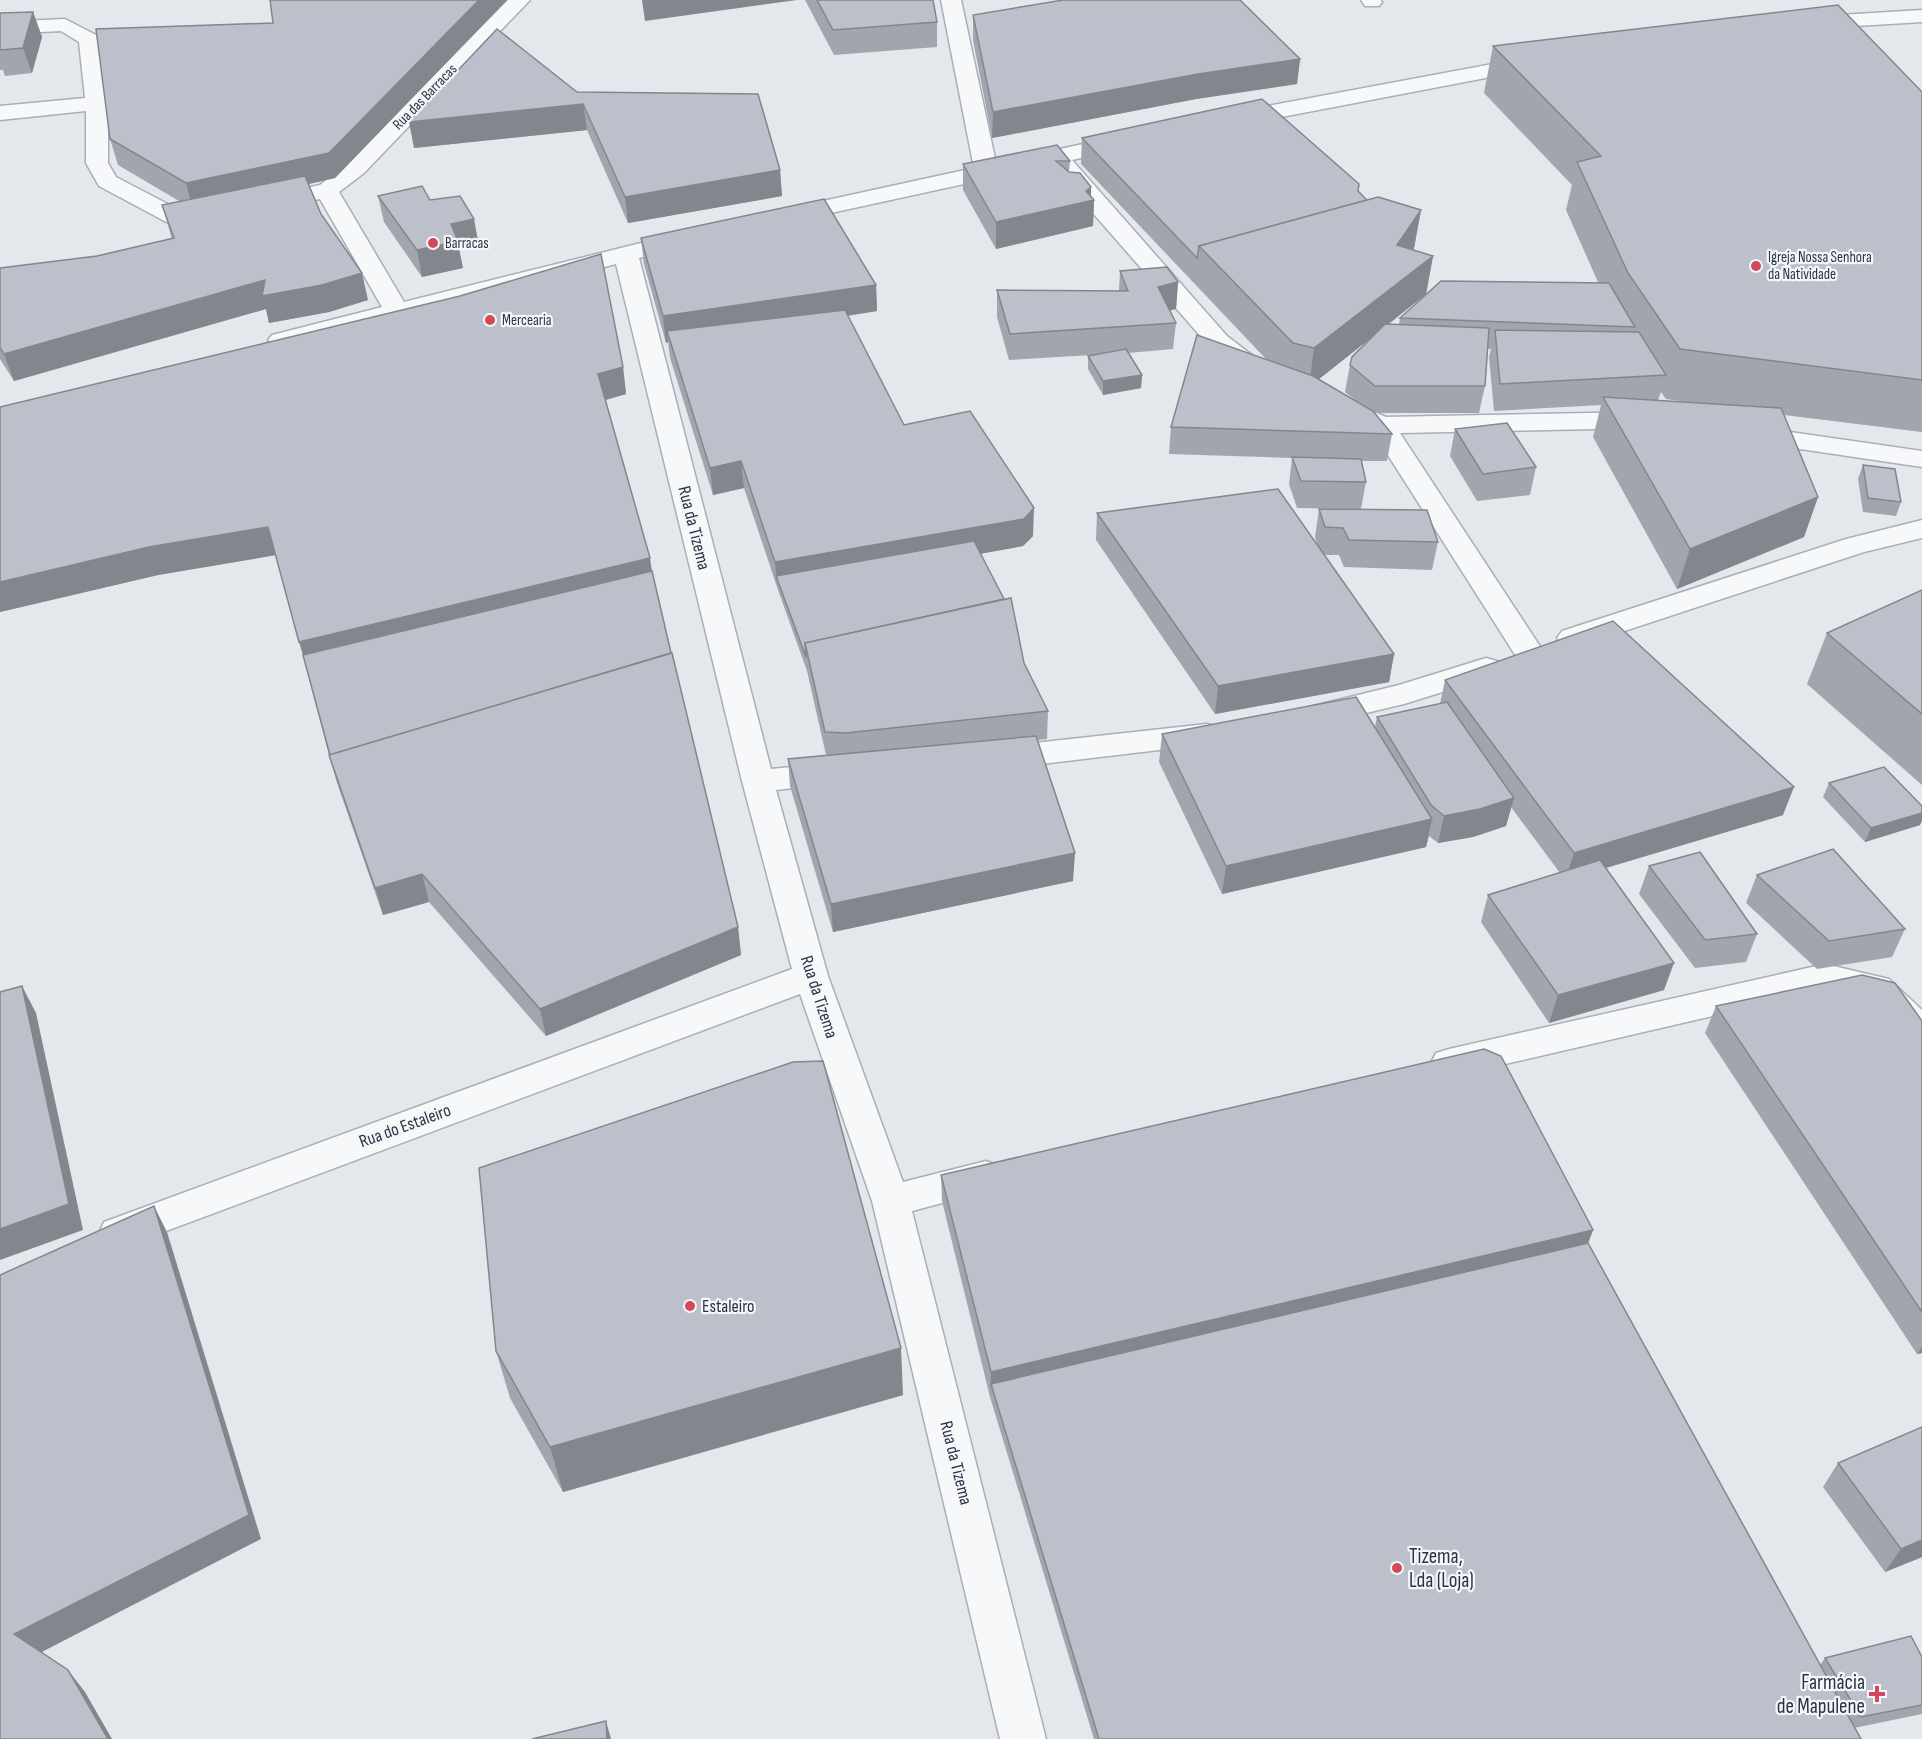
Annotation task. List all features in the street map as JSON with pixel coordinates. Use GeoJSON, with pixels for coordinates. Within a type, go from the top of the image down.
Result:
{"type":"FeatureCollection","features":[{"type":"Feature","properties":{"kind":"street","name":"Rua das Barracas"},"geometry":{"type":"LineString","coordinates":[[327,190],[356,168],[520,0]]}},
{"type":"Feature","properties":{"kind":"street"},"geometry":{"type":"LineString","coordinates":[[951,0],[986,171]]}},
{"type":"Feature","properties":{"kind":"street"},"geometry":{"type":"LineString","coordinates":[[1784,26],[1922,16]]}},
{"type":"Feature","properties":{"kind":"street"},"geometry":{"type":"LineString","coordinates":[[0,28],[65,25],[89,39],[97,103],[97,163],[107,181],[180,220],[225,211]]}},
{"type":"Feature","properties":{"kind":"street"},"geometry":{"type":"LineString","coordinates":[[1214,123],[1556,58]]}},
{"type":"Feature","properties":{"kind":"street"},"geometry":{"type":"LineString","coordinates":[[0,113],[97,103]]}},
{"type":"Feature","properties":{"kind":"street"},"geometry":{"type":"LineString","coordinates":[[765,221],[1146,137]]}},
{"type":"Feature","properties":{"kind":"street"},"geometry":{"type":"LineString","coordinates":[[1056,156],[1218,341],[1270,380],[1281,384]]}},
{"type":"Feature","properties":{"kind":"street"},"geometry":{"type":"LineString","coordinates":[[248,206],[327,190],[396,309]]}},
{"type":"Feature","properties":{"kind":"street"},"geometry":{"type":"LineString","coordinates":[[260,346],[396,309],[707,234]]}},
{"type":"Feature","properties":{"kind":"street","name":"Rua da Tizema"},"geometry":{"type":"LineString","coordinates":[[625,252],[758,782],[810,976],[891,1201],[1023,1739]]}},
{"type":"Feature","properties":{"kind":"street"},"geometry":{"type":"LineString","coordinates":[[1335,402],[1382,425],[1662,421]]}},
{"type":"Feature","properties":{"kind":"street"},"geometry":{"type":"LineString","coordinates":[[1382,425],[1530,654]]}},
{"type":"Feature","properties":{"kind":"street"},"geometry":{"type":"LineString","coordinates":[[1720,430],[1922,459]]}},
{"type":"Feature","properties":{"kind":"street"},"geometry":{"type":"LineString","coordinates":[[1285,722],[1404,694],[1834,552],[1922,529]]}},
{"type":"Feature","properties":{"kind":"street"},"geometry":{"type":"LineString","coordinates":[[970,761],[1134,744],[1240,730]]}},
{"type":"Feature","properties":{"kind":"street"},"geometry":{"type":"LineString","coordinates":[[758,782],[864,771]]}},
{"type":"Feature","properties":{"kind":"street","name":"Rua do Estaleiro"},"geometry":{"type":"LineString","coordinates":[[89,1244],[810,976]]}},
{"type":"Feature","properties":{"kind":"street"},"geometry":{"type":"LineString","coordinates":[[1422,1069],[1825,977],[1876,988],[1922,1032]]}},
{"type":"Feature","properties":{"kind":"street"},"geometry":{"type":"LineString","coordinates":[[891,1201],[1018,1169]]}},
{"type":"Feature","properties":{"kind":"building"},"geometry":{"type":"Polygon","coordinates":[[[270,0],[479,0],[329,153],[186,183],[110,139],[96,29],[273,23],[270,0]]]}},
{"type":"Feature","properties":{"kind":"building"},"geometry":{"type":"Polygon","coordinates":[[[817,0],[933,0],[937,22],[833,30],[817,0]]]}},
{"type":"Feature","properties":{"kind":"building"},"geometry":{"type":"Polygon","coordinates":[[[1063,0],[1240,0],[1300,59],[1198,74],[993,112],[973,15],[1063,0]]]}},
{"type":"Feature","properties":{"kind":"building","name":"Igreja Nossa Senhora da Natividade"},"geometry":{"type":"Polygon","coordinates":[[[1838,5],[1922,92],[1922,380],[1680,349],[1628,273],[1577,162],[1601,156],[1493,46],[1838,5]]]}},
{"type":"Feature","properties":{"kind":"building"},"geometry":{"type":"Polygon","coordinates":[[[33,12],[23,48],[0,50],[0,13],[33,12]]]}},
{"type":"Feature","properties":{"kind":"building"},"geometry":{"type":"Polygon","coordinates":[[[497,29],[577,92],[758,94],[780,170],[625,197],[583,104],[409,122],[497,29]]]}},
{"type":"Feature","properties":{"kind":"building"},"geometry":{"type":"Polygon","coordinates":[[[1262,99],[1359,184],[1358,191],[1367,200],[1199,246],[1197,258],[1082,138],[1262,99]]]}},
{"type":"Feature","properties":{"kind":"building"},"geometry":{"type":"Polygon","coordinates":[[[1057,145],[1070,161],[1056,161],[1069,172],[1080,173],[1091,187],[1086,191],[1094,200],[996,222],[963,164],[1057,145]]]}},
{"type":"Feature","properties":{"kind":"building"},"geometry":{"type":"Polygon","coordinates":[[[305,176],[321,214],[362,273],[322,285],[262,296],[265,280],[4,354],[0,348],[0,268],[97,256],[174,238],[162,205],[305,176]]]}},
{"type":"Feature","properties":{"kind":"building"},"geometry":{"type":"Polygon","coordinates":[[[422,186],[430,200],[460,196],[474,219],[451,224],[458,241],[417,250],[378,196],[422,186]]]}},
{"type":"Feature","properties":{"kind":"building"},"geometry":{"type":"Polygon","coordinates":[[[1378,197],[1421,210],[1397,245],[1433,256],[1314,348],[1293,343],[1199,246],[1378,197]]]}},
{"type":"Feature","properties":{"kind":"building"},"geometry":{"type":"Polygon","coordinates":[[[824,199],[876,285],[663,316],[641,238],[824,199]]]}},
{"type":"Feature","properties":{"kind":"building"},"geometry":{"type":"Polygon","coordinates":[[[601,254],[623,367],[598,374],[650,558],[299,642],[268,527],[149,547],[0,582],[0,407],[460,296],[601,254]]]}},
{"type":"Feature","properties":{"kind":"building"},"geometry":{"type":"Polygon","coordinates":[[[1167,267],[1178,282],[1158,287],[1176,323],[1010,334],[997,290],[1128,291],[1120,271],[1167,267]]]}},
{"type":"Feature","properties":{"kind":"building"},"geometry":{"type":"Polygon","coordinates":[[[1441,281],[1609,283],[1635,327],[1400,318],[1441,281]]]}},
{"type":"Feature","properties":{"kind":"building"},"geometry":{"type":"Polygon","coordinates":[[[845,310],[904,425],[970,411],[1034,508],[1024,519],[775,562],[741,461],[710,468],[667,331],[845,310]]]}},
{"type":"Feature","properties":{"kind":"building"},"geometry":{"type":"Polygon","coordinates":[[[1385,324],[1489,328],[1485,386],[1375,386],[1350,365],[1352,357],[1385,324]]]}},
{"type":"Feature","properties":{"kind":"building"},"geometry":{"type":"Polygon","coordinates":[[[1495,330],[1639,332],[1666,375],[1500,384],[1495,330]]]}},
{"type":"Feature","properties":{"kind":"building"},"geometry":{"type":"Polygon","coordinates":[[[1197,335],[1313,376],[1373,411],[1392,434],[1171,427],[1197,335]]]}},
{"type":"Feature","properties":{"kind":"building"},"geometry":{"type":"Polygon","coordinates":[[[1126,349],[1142,375],[1103,381],[1088,356],[1126,349]]]}},
{"type":"Feature","properties":{"kind":"building"},"geometry":{"type":"Polygon","coordinates":[[[1603,397],[1781,408],[1818,497],[1690,549],[1603,397]]]}},
{"type":"Feature","properties":{"kind":"building"},"geometry":{"type":"Polygon","coordinates":[[[1507,423],[1536,467],[1483,474],[1455,429],[1507,423]]]}},
{"type":"Feature","properties":{"kind":"building"},"geometry":{"type":"Polygon","coordinates":[[[1292,457],[1361,459],[1366,482],[1301,481],[1292,457]]]}},
{"type":"Feature","properties":{"kind":"building"},"geometry":{"type":"Polygon","coordinates":[[[1863,465],[1895,469],[1901,502],[1868,498],[1863,465]]]}},
{"type":"Feature","properties":{"kind":"building"},"geometry":{"type":"Polygon","coordinates":[[[1278,489],[1394,654],[1218,686],[1097,513],[1278,489]]]}},
{"type":"Feature","properties":{"kind":"building"},"geometry":{"type":"Polygon","coordinates":[[[1319,509],[1427,510],[1438,542],[1349,540],[1343,528],[1325,527],[1319,509]]]}},
{"type":"Feature","properties":{"kind":"building"},"geometry":{"type":"Polygon","coordinates":[[[974,541],[1004,599],[805,643],[806,657],[776,576],[974,541]]]}},
{"type":"Feature","properties":{"kind":"building"},"geometry":{"type":"Polygon","coordinates":[[[652,571],[671,653],[330,755],[303,655],[652,571]]]}},
{"type":"Feature","properties":{"kind":"building"},"geometry":{"type":"Polygon","coordinates":[[[1922,590],[1922,714],[1827,633],[1922,590]]]}},
{"type":"Feature","properties":{"kind":"building"},"geometry":{"type":"Polygon","coordinates":[[[1011,598],[1024,663],[1048,711],[846,733],[825,732],[805,643],[1011,598]]]}},
{"type":"Feature","properties":{"kind":"building"},"geometry":{"type":"Polygon","coordinates":[[[1613,621],[1794,787],[1574,853],[1445,680],[1613,621]]]}},
{"type":"Feature","properties":{"kind":"building"},"geometry":{"type":"Polygon","coordinates":[[[672,653],[738,927],[540,1009],[422,874],[375,888],[329,755],[672,653]]]}},
{"type":"Feature","properties":{"kind":"building"},"geometry":{"type":"Polygon","coordinates":[[[1356,697],[1432,819],[1226,866],[1162,734],[1356,697]]]}},
{"type":"Feature","properties":{"kind":"building"},"geometry":{"type":"Polygon","coordinates":[[[1447,702],[1514,798],[1480,809],[1444,816],[1431,805],[1377,717],[1447,702]]]}},
{"type":"Feature","properties":{"kind":"building"},"geometry":{"type":"Polygon","coordinates":[[[1036,736],[1075,853],[831,904],[788,759],[1036,736]]]}},
{"type":"Feature","properties":{"kind":"building"},"geometry":{"type":"Polygon","coordinates":[[[1884,767],[1922,806],[1922,813],[1871,828],[1829,783],[1884,767]]]}},
{"type":"Feature","properties":{"kind":"building"},"geometry":{"type":"Polygon","coordinates":[[[1833,849],[1905,929],[1829,941],[1757,875],[1833,849]]]}},
{"type":"Feature","properties":{"kind":"building"},"geometry":{"type":"Polygon","coordinates":[[[1700,852],[1757,934],[1705,940],[1649,866],[1700,852]]]}},
{"type":"Feature","properties":{"kind":"building"},"geometry":{"type":"Polygon","coordinates":[[[1600,860],[1674,963],[1558,995],[1488,895],[1600,860]]]}},
{"type":"Feature","properties":{"kind":"building"},"geometry":{"type":"Polygon","coordinates":[[[1862,975],[1895,983],[1922,1021],[1922,1312],[1716,1006],[1862,975]]]}},
{"type":"Feature","properties":{"kind":"building"},"geometry":{"type":"Polygon","coordinates":[[[22,986],[69,1204],[0,1229],[0,992],[22,986]]]}},
{"type":"Feature","properties":{"kind":"building"},"geometry":{"type":"Polygon","coordinates":[[[1484,1049],[1501,1056],[1593,1230],[991,1372],[941,1175],[1484,1049]]]}},
{"type":"Feature","properties":{"kind":"building","name":"Estaleiro"},"geometry":{"type":"Polygon","coordinates":[[[823,1061],[901,1348],[550,1447],[496,1351],[479,1168],[793,1062],[823,1061]]]}},
{"type":"Feature","properties":{"kind":"building"},"geometry":{"type":"Polygon","coordinates":[[[154,1206],[249,1515],[14,1634],[68,1670],[108,1739],[0,1739],[0,1275],[154,1206]]]}},
{"type":"Feature","properties":{"kind":"building","name":"Tizema, Lda (Loja)"},"geometry":{"type":"Polygon","coordinates":[[[1588,1243],[1861,1739],[1099,1739],[991,1384],[1588,1243]]]}},
{"type":"Feature","properties":{"kind":"building"},"geometry":{"type":"Polygon","coordinates":[[[1922,1427],[1922,1540],[1901,1549],[1838,1463],[1922,1427]]]}},
{"type":"Feature","properties":{"kind":"building"},"geometry":{"type":"Polygon","coordinates":[[[1911,1636],[1922,1657],[1922,1705],[1861,1717],[1825,1658],[1911,1636]]]}},
{"type":"Feature","properties":{"kind":"building"},"geometry":{"type":"Polygon","coordinates":[[[606,1721],[607,1739],[532,1739],[606,1721]]]}},
{"type":"Feature","properties":{"kind":"place","name":"Barracas"},"geometry":{"type":"Point","coordinates":[433,243]}},
{"type":"Feature","properties":{"kind":"place","name":"Igreja Nossa Senhora da Natividade"},"geometry":{"type":"Point","coordinates":[1756,266]}},
{"type":"Feature","properties":{"kind":"place","name":"Mercearia"},"geometry":{"type":"Point","coordinates":[490,320]}},
{"type":"Feature","properties":{"kind":"place","name":"Estaleiro"},"geometry":{"type":"Point","coordinates":[690,1306]}},
{"type":"Feature","properties":{"kind":"place","name":"Tizema, Lda (Loja)"},"geometry":{"type":"Point","coordinates":[1397,1568]}},
{"type":"Feature","properties":{"kind":"place","name":"Farmácia de Mapulene"},"geometry":{"type":"Point","coordinates":[1877,1694]}}]}
